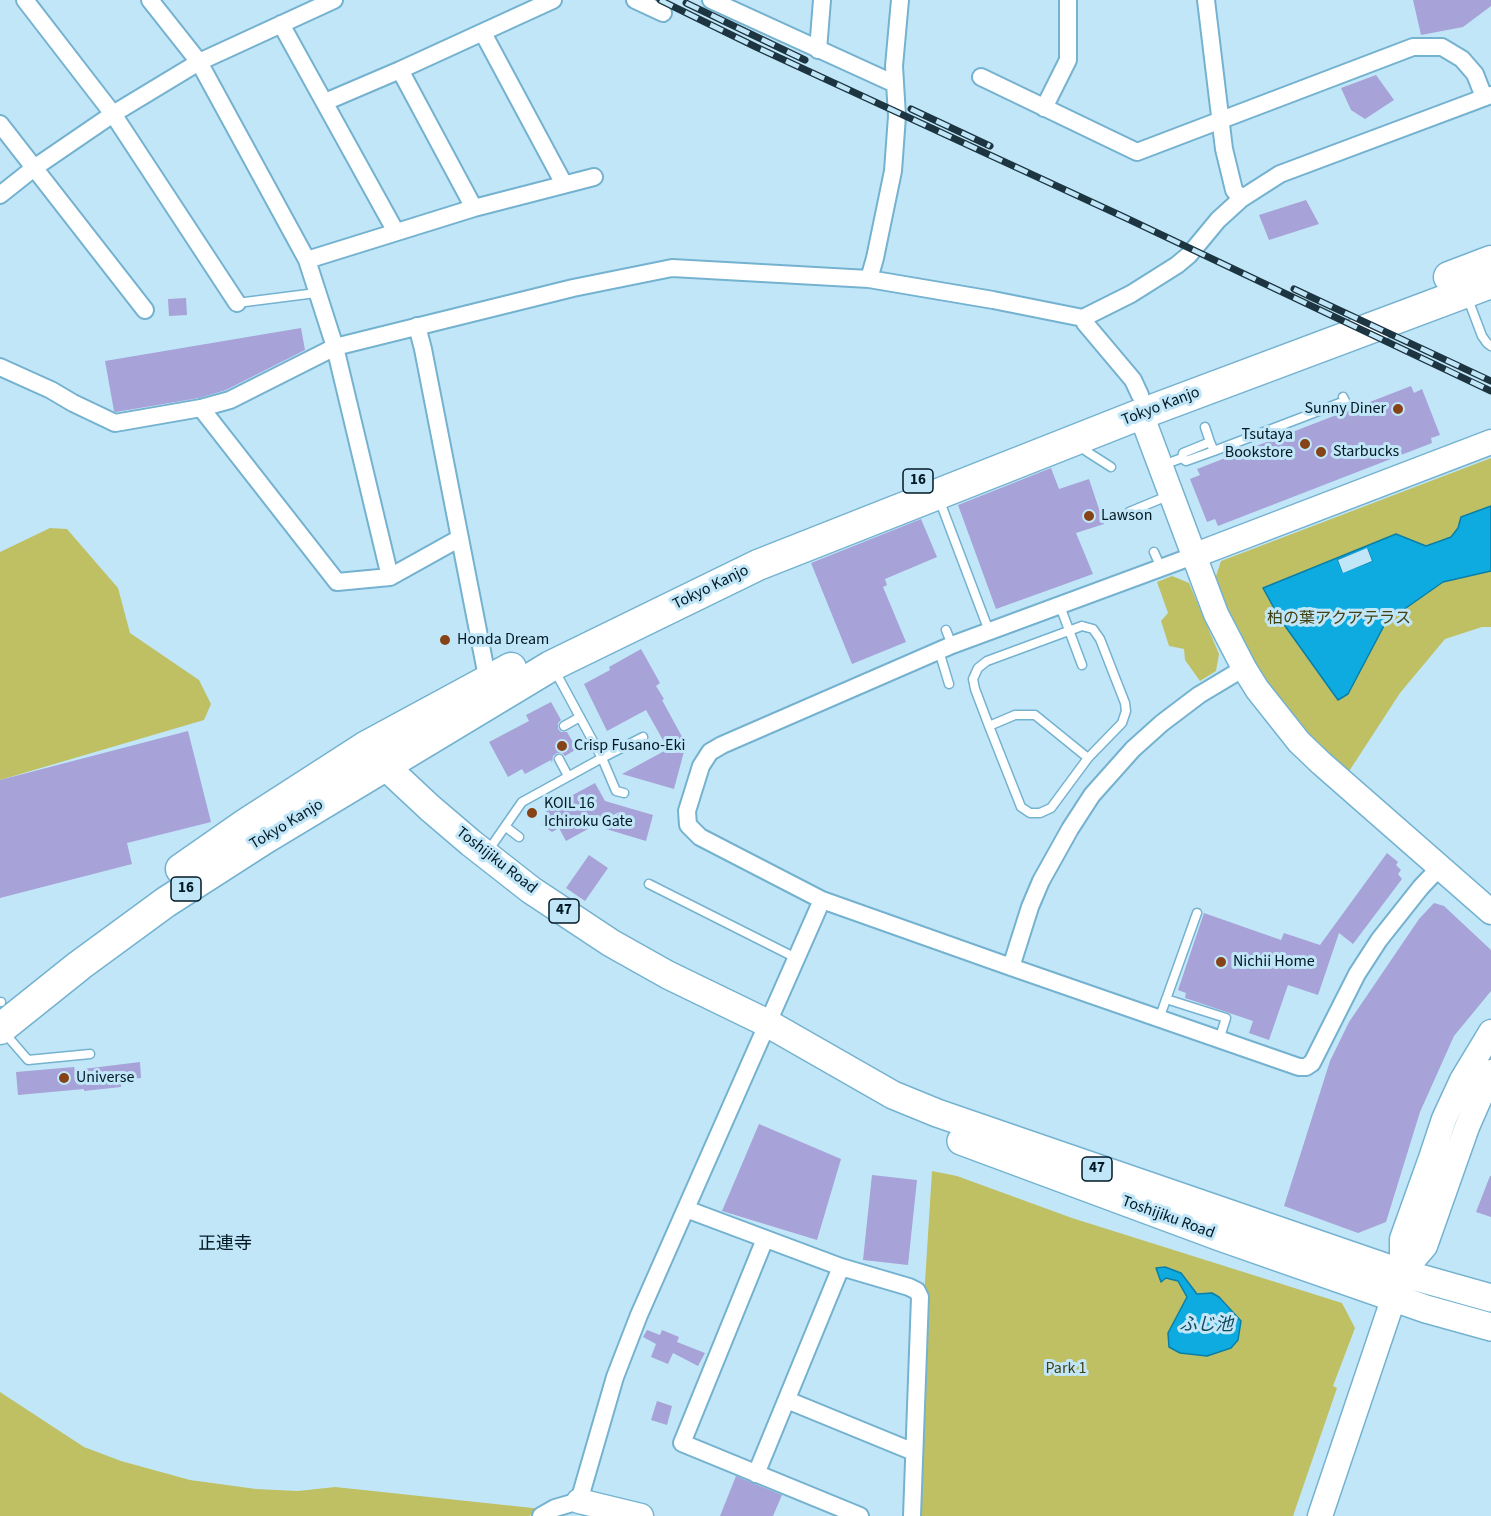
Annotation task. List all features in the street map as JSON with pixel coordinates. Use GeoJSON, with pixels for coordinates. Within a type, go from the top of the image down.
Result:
{"type":"FeatureCollection","features":[{"type":"Feature","properties":{"kind":"highway","name":"Tokyo Kanjo"},"geometry":{"type":"LineString","coordinates":[[489,691],[551,666],[758,565],[1081,439],[1140,405],[1491,261]]}},
{"type":"Feature","properties":{"kind":"highway","name":"Tokyo Kanjo"},"geometry":{"type":"LineString","coordinates":[[0,1003],[161,883],[247,824],[374,756],[662,591],[826,517],[1478,288]]}},
{"type":"Feature","properties":{"kind":"highway","name":"Tokyo Kanjo"},"geometry":{"type":"LineString","coordinates":[[0,1029],[80,965],[166,902],[264,839],[374,756]]}},
{"type":"Feature","properties":{"kind":"main road","name":"Toshijiku Road"},"geometry":{"type":"LineString","coordinates":[[374,756],[430,808],[531,890],[611,943],[668,975],[767,1023],[893,1095],[937,1113],[1402,1273],[1491,1298]]}},
{"type":"Feature","properties":{"kind":"main road","name":"Toshijiku Road"},"geometry":{"type":"LineString","coordinates":[[767,1023],[858,1094],[897,1115],[1018,1163],[1425,1310],[1491,1327]]}},
{"type":"Feature","properties":{"kind":"street"},"geometry":{"type":"LineString","coordinates":[[25,0],[113,114],[237,303]]}},
{"type":"Feature","properties":{"kind":"street"},"geometry":{"type":"LineString","coordinates":[[150,0],[199,62],[307,260],[335,347],[390,577]]}},
{"type":"Feature","properties":{"kind":"street"},"geometry":{"type":"LineString","coordinates":[[0,195],[34,168],[113,114],[199,62],[334,0]]}},
{"type":"Feature","properties":{"kind":"street"},"geometry":{"type":"LineString","coordinates":[[325,102],[553,0]]}},
{"type":"Feature","properties":{"kind":"street"},"geometry":{"type":"LineString","coordinates":[[635,0],[663,13]]}},
{"type":"Feature","properties":{"kind":"street"},"geometry":{"type":"LineString","coordinates":[[711,0],[741,7],[818,50],[895,84]]}},
{"type":"Feature","properties":{"kind":"street"},"geometry":{"type":"LineString","coordinates":[[818,50],[822,0]]}},
{"type":"Feature","properties":{"kind":"street"},"geometry":{"type":"LineString","coordinates":[[869,279],[893,171],[897,116],[894,66],[900,0]]}},
{"type":"Feature","properties":{"kind":"street"},"geometry":{"type":"LineString","coordinates":[[1044,108],[1068,60],[1068,0]]}},
{"type":"Feature","properties":{"kind":"street"},"geometry":{"type":"LineString","coordinates":[[1206,0],[1220,120],[1234,190],[1241,199]]}},
{"type":"Feature","properties":{"kind":"street"},"geometry":{"type":"LineString","coordinates":[[281,24],[396,232]]}},
{"type":"Feature","properties":{"kind":"street"},"geometry":{"type":"LineString","coordinates":[[483,33],[564,184]]}},
{"type":"Feature","properties":{"kind":"street"},"geometry":{"type":"LineString","coordinates":[[0,367],[115,423],[201,408],[230,400],[335,347],[573,288],[672,268],[869,279],[1083,318],[1131,294],[1177,266],[1218,220],[1241,199],[1280,174],[1487,96],[1475,74],[1462,59],[1442,47],[1413,47],[1137,152],[981,77]]}},
{"type":"Feature","properties":{"kind":"street"},"geometry":{"type":"LineString","coordinates":[[400,70],[474,208]]}},
{"type":"Feature","properties":{"kind":"street"},"geometry":{"type":"LineString","coordinates":[[0,124],[145,310]]}},
{"type":"Feature","properties":{"kind":"street"},"geometry":{"type":"LineString","coordinates":[[307,260],[474,208],[594,177]]}},
{"type":"Feature","properties":{"kind":"street"},"geometry":{"type":"LineString","coordinates":[[1083,318],[1085,324],[1133,380],[1160,466],[1193,556],[1216,614],[1244,668],[1275,713],[1299,742],[1491,912]]}},
{"type":"Feature","properties":{"kind":"street"},"geometry":{"type":"LineString","coordinates":[[417,326],[489,691]]}},
{"type":"Feature","properties":{"kind":"street"},"geometry":{"type":"LineString","coordinates":[[201,408],[337,582],[390,577],[460,538]]}},
{"type":"Feature","properties":{"kind":"street"},"geometry":{"type":"LineString","coordinates":[[1440,867],[1420,887],[1379,940],[1325,1026],[1316,1057],[1306,1067],[1287,1064],[1159,1019],[1061,989],[1011,968],[822,900],[700,837],[687,825],[683,810],[701,766],[710,752],[945,642],[989,631],[1060,606],[1491,442]]}},
{"type":"Feature","properties":{"kind":"street"},"geometry":{"type":"LineString","coordinates":[[1011,968],[1030,907],[1041,881],[1092,795],[1133,749],[1162,723],[1198,695],[1244,668]]}},
{"type":"Feature","properties":{"kind":"street"},"geometry":{"type":"LineString","coordinates":[[579,1501],[615,1377],[639,1315],[822,900]]}},
{"type":"Feature","properties":{"kind":"street"},"geometry":{"type":"LineString","coordinates":[[1320,1516],[1402,1273],[1402,1239],[1444,1119],[1462,1080],[1491,1032]]}},
{"type":"Feature","properties":{"kind":"street"},"geometry":{"type":"LineString","coordinates":[[1402,1273],[1425,1246],[1467,1127],[1491,1072]]}},
{"type":"Feature","properties":{"kind":"street"},"geometry":{"type":"LineString","coordinates":[[686,1209],[841,1267],[917,1291],[920,1297],[912,1516]]}},
{"type":"Feature","properties":{"kind":"street"},"geometry":{"type":"LineString","coordinates":[[765,1239],[682,1443],[860,1516]]}},
{"type":"Feature","properties":{"kind":"street"},"geometry":{"type":"LineString","coordinates":[[756,1474],[841,1267]]}},
{"type":"Feature","properties":{"kind":"street"},"geometry":{"type":"LineString","coordinates":[[787,1400],[914,1452]]}},
{"type":"Feature","properties":{"kind":"street"},"geometry":{"type":"LineString","coordinates":[[541,1516],[555,1508],[579,1501],[641,1516]]}},
{"type":"Feature","properties":{"kind":"lane"},"geometry":{"type":"LineString","coordinates":[[1478,288],[1482,336],[1491,346]]}},
{"type":"Feature","properties":{"kind":"lane"},"geometry":{"type":"LineString","coordinates":[[237,303],[316,293]]}},
{"type":"Feature","properties":{"kind":"lane"},"geometry":{"type":"LineString","coordinates":[[1182,458],[1186,461],[1214,451],[1345,400],[1343,397]]}},
{"type":"Feature","properties":{"kind":"lane"},"geometry":{"type":"LineString","coordinates":[[1205,427],[1214,451]]}},
{"type":"Feature","properties":{"kind":"lane"},"geometry":{"type":"LineString","coordinates":[[1081,439],[1086,451],[1111,467]]}},
{"type":"Feature","properties":{"kind":"lane"},"geometry":{"type":"LineString","coordinates":[[1160,466],[1182,458],[1184,453],[1210,442]]}},
{"type":"Feature","properties":{"kind":"lane"},"geometry":{"type":"LineString","coordinates":[[1129,512],[1170,494]]}},
{"type":"Feature","properties":{"kind":"lane"},"geometry":{"type":"LineString","coordinates":[[937,496],[989,631]]}},
{"type":"Feature","properties":{"kind":"lane"},"geometry":{"type":"LineString","coordinates":[[1154,552],[1161,568]]}},
{"type":"Feature","properties":{"kind":"lane"},"geometry":{"type":"LineString","coordinates":[[1060,606],[1082,665]]}},
{"type":"Feature","properties":{"kind":"lane"},"geometry":{"type":"LineString","coordinates":[[1082,626],[1093,629],[1100,639],[1126,711],[1122,723],[1088,758],[1051,808],[1040,813],[1030,813],[1021,807],[989,726],[973,679],[978,668],[987,661],[1069,630],[1082,626]]}},
{"type":"Feature","properties":{"kind":"lane"},"geometry":{"type":"LineString","coordinates":[[945,642],[949,684]]}},
{"type":"Feature","properties":{"kind":"lane"},"geometry":{"type":"LineString","coordinates":[[551,666],[602,758],[616,791],[624,793]]}},
{"type":"Feature","properties":{"kind":"lane"},"geometry":{"type":"LineString","coordinates":[[989,726],[1016,715],[1035,715],[1088,758]]}},
{"type":"Feature","properties":{"kind":"lane"},"geometry":{"type":"LineString","coordinates":[[564,726],[580,717]]}},
{"type":"Feature","properties":{"kind":"lane"},"geometry":{"type":"LineString","coordinates":[[486,854],[522,802],[643,737]]}},
{"type":"Feature","properties":{"kind":"lane"},"geometry":{"type":"LineString","coordinates":[[558,759],[568,776]]}},
{"type":"Feature","properties":{"kind":"lane"},"geometry":{"type":"LineString","coordinates":[[506,827],[519,837]]}},
{"type":"Feature","properties":{"kind":"lane"},"geometry":{"type":"LineString","coordinates":[[650,884],[796,958]]}},
{"type":"Feature","properties":{"kind":"lane"},"geometry":{"type":"LineString","coordinates":[[1159,1019],[1197,913]]}},
{"type":"Feature","properties":{"kind":"lane"},"geometry":{"type":"LineString","coordinates":[[1166,999],[1226,1018],[1219,1040]]}},
{"type":"Feature","properties":{"kind":"lane"},"geometry":{"type":"LineString","coordinates":[[0,1029],[28,1060],[90,1054]]}},
{"type":"Feature","properties":{"kind":"green space","name":"柏の葉アクアテラス"},"geometry":{"type":"Polygon","coordinates":[[[1491,458],[1491,627],[1482,627],[1445,639],[1400,693],[1346,776],[1292,722],[1259,675],[1215,579],[1221,561],[1491,458]]]}},
{"type":"Feature","properties":{"kind":"green space"},"geometry":{"type":"Polygon","coordinates":[[[50,528],[67,529],[118,588],[130,633],[199,680],[211,704],[204,720],[0,780],[0,552],[50,528]]]}},
{"type":"Feature","properties":{"kind":"green space"},"geometry":{"type":"Polygon","coordinates":[[[1172,576],[1189,583],[1219,654],[1216,671],[1200,681],[1185,660],[1184,649],[1169,646],[1161,621],[1168,613],[1157,582],[1172,576]]]}},
{"type":"Feature","properties":{"kind":"green space","name":"Park 1"},"geometry":{"type":"Polygon","coordinates":[[[932,1171],[957,1176],[1072,1218],[1342,1303],[1355,1328],[1333,1386],[1337,1388],[1293,1516],[918,1516],[919,1377],[932,1171]]]}},
{"type":"Feature","properties":{"kind":"green space"},"geometry":{"type":"Polygon","coordinates":[[[0,1392],[84,1447],[121,1461],[190,1480],[256,1489],[298,1491],[335,1487],[542,1509],[529,1516],[0,1516],[0,1392]]]}},
{"type":"Feature","properties":{"kind":"water"},"geometry":{"type":"Polygon","coordinates":[[[1491,506],[1491,571],[1443,582],[1386,622],[1348,694],[1338,700],[1280,619],[1263,588],[1396,534],[1426,546],[1443,540],[1451,537],[1458,528],[1461,517],[1491,506]],[[1367,549],[1338,560],[1343,572],[1372,561],[1367,549]]]}},
{"type":"Feature","properties":{"kind":"water","name":"ふじ池"},"geometry":{"type":"Polygon","coordinates":[[[1165,1267],[1181,1273],[1197,1294],[1212,1293],[1219,1297],[1241,1321],[1238,1340],[1231,1348],[1207,1356],[1180,1353],[1169,1347],[1168,1333],[1187,1297],[1178,1281],[1166,1278],[1161,1282],[1156,1268],[1165,1267]]]}},
{"type":"Feature","properties":{"kind":"pier"},"geometry":{"type":"Polygon","coordinates":[[[1367,548],[1372,561],[1343,573],[1338,560],[1367,548]]]}},
{"type":"Feature","properties":{"kind":"building"},"geometry":{"type":"Polygon","coordinates":[[[1413,0],[1491,0],[1491,6],[1463,27],[1421,35],[1413,0]]]}},
{"type":"Feature","properties":{"kind":"building"},"geometry":{"type":"Polygon","coordinates":[[[1376,75],[1394,100],[1365,119],[1351,110],[1341,88],[1376,75]]]}},
{"type":"Feature","properties":{"kind":"building"},"geometry":{"type":"Polygon","coordinates":[[[1306,200],[1319,224],[1269,240],[1259,215],[1306,200]]]}},
{"type":"Feature","properties":{"kind":"building"},"geometry":{"type":"Polygon","coordinates":[[[186,298],[187,315],[169,316],[168,299],[186,298]]]}},
{"type":"Feature","properties":{"kind":"building"},"geometry":{"type":"Polygon","coordinates":[[[301,328],[305,350],[226,390],[199,398],[114,411],[105,361],[301,328]]]}},
{"type":"Feature","properties":{"kind":"building"},"geometry":{"type":"Polygon","coordinates":[[[1411,386],[1414,393],[1422,389],[1440,435],[1431,438],[1432,443],[1218,526],[1215,519],[1207,522],[1190,479],[1200,475],[1197,469],[1411,386]]]}},
{"type":"Feature","properties":{"kind":"building"},"geometry":{"type":"Polygon","coordinates":[[[1051,468],[1059,489],[1089,479],[1104,524],[1076,533],[1093,574],[996,609],[958,505],[1051,468]]]}},
{"type":"Feature","properties":{"kind":"building"},"geometry":{"type":"Polygon","coordinates":[[[921,519],[937,557],[885,579],[887,585],[883,587],[906,642],[852,664],[811,563],[921,519]]]}},
{"type":"Feature","properties":{"kind":"building"},"geometry":{"type":"Polygon","coordinates":[[[641,649],[660,683],[656,686],[664,699],[662,700],[686,744],[674,789],[622,774],[668,749],[646,710],[607,731],[584,684],[641,649]]]}},
{"type":"Feature","properties":{"kind":"building"},"geometry":{"type":"Polygon","coordinates":[[[551,702],[561,720],[558,723],[558,729],[561,732],[567,732],[577,749],[565,756],[557,753],[553,756],[552,763],[551,760],[525,774],[522,769],[508,777],[489,742],[529,721],[526,715],[551,702]]]}},
{"type":"Feature","properties":{"kind":"building"},"geometry":{"type":"Polygon","coordinates":[[[188,731],[211,822],[127,843],[132,864],[0,898],[0,780],[188,731]]]}},
{"type":"Feature","properties":{"kind":"building"},"geometry":{"type":"Polygon","coordinates":[[[595,783],[605,801],[653,815],[646,841],[606,829],[619,812],[566,841],[559,828],[552,832],[542,825],[547,809],[595,783]]]}},
{"type":"Feature","properties":{"kind":"building"},"geometry":{"type":"Polygon","coordinates":[[[1387,853],[1398,862],[1396,865],[1401,870],[1398,874],[1402,879],[1353,944],[1339,933],[1318,995],[1288,985],[1269,1040],[1249,1033],[1253,1021],[1185,998],[1186,993],[1178,990],[1204,913],[1281,940],[1284,933],[1320,945],[1387,853]]]}},
{"type":"Feature","properties":{"kind":"building"},"geometry":{"type":"Polygon","coordinates":[[[589,855],[608,868],[585,901],[566,888],[589,855]]]}},
{"type":"Feature","properties":{"kind":"building"},"geometry":{"type":"Polygon","coordinates":[[[1434,903],[1444,906],[1491,950],[1491,991],[1454,1036],[1420,1112],[1386,1222],[1358,1233],[1284,1206],[1330,1061],[1349,1022],[1419,919],[1434,903]]]}},
{"type":"Feature","properties":{"kind":"building"},"geometry":{"type":"Polygon","coordinates":[[[140,1062],[141,1078],[121,1080],[121,1087],[18,1095],[16,1072],[74,1067],[75,1070],[140,1062]]]}},
{"type":"Feature","properties":{"kind":"building"},"geometry":{"type":"Polygon","coordinates":[[[759,1124],[841,1159],[817,1240],[722,1211],[759,1124]]]}},
{"type":"Feature","properties":{"kind":"building"},"geometry":{"type":"Polygon","coordinates":[[[872,1175],[917,1180],[908,1265],[863,1260],[872,1175]]]}},
{"type":"Feature","properties":{"kind":"building"},"geometry":{"type":"Polygon","coordinates":[[[1491,1176],[1491,1217],[1476,1212],[1491,1176]]]}},
{"type":"Feature","properties":{"kind":"building"},"geometry":{"type":"Polygon","coordinates":[[[647,1330],[660,1335],[662,1330],[679,1337],[677,1342],[705,1353],[698,1366],[673,1353],[668,1364],[651,1357],[656,1344],[643,1337],[647,1330]]]}},
{"type":"Feature","properties":{"kind":"building"},"geometry":{"type":"Polygon","coordinates":[[[657,1401],[672,1406],[667,1425],[651,1420],[657,1401]]]}},
{"type":"Feature","properties":{"kind":"building"},"geometry":{"type":"Polygon","coordinates":[[[736,1476],[782,1495],[773,1516],[720,1516],[736,1476]]]}},
{"type":"Feature","properties":{"kind":"railway"},"geometry":{"type":"LineString","coordinates":[[660,0],[1491,391]]}},
{"type":"Feature","properties":{"kind":"railway"},"geometry":{"type":"LineString","coordinates":[[686,3],[805,60]]}},
{"type":"Feature","properties":{"kind":"railway"},"geometry":{"type":"LineString","coordinates":[[911,109],[990,146]]}},
{"type":"Feature","properties":{"kind":"railway"},"geometry":{"type":"LineString","coordinates":[[1294,289],[1491,381]]}},
{"type":"Feature","properties":{"kind":"place","name":"Sunny Diner"},"geometry":{"type":"Point","coordinates":[1398,409]}},
{"type":"Feature","properties":{"kind":"place","name":"Tsutaya Bookstore"},"geometry":{"type":"Point","coordinates":[1305,444]}},
{"type":"Feature","properties":{"kind":"place","name":"Starbucks"},"geometry":{"type":"Point","coordinates":[1321,452]}},
{"type":"Feature","properties":{"kind":"place","name":"Lawson"},"geometry":{"type":"Point","coordinates":[1089,516]}},
{"type":"Feature","properties":{"kind":"place","name":"Honda Dream"},"geometry":{"type":"Point","coordinates":[445,640]}},
{"type":"Feature","properties":{"kind":"place","name":"Crisp Fusano-Eki"},"geometry":{"type":"Point","coordinates":[562,746]}},
{"type":"Feature","properties":{"kind":"place","name":"KOIL 16 Ichiroku Gate"},"geometry":{"type":"Point","coordinates":[532,813]}},
{"type":"Feature","properties":{"kind":"place","name":"Nichii Home"},"geometry":{"type":"Point","coordinates":[1221,962]}},
{"type":"Feature","properties":{"kind":"place","name":"Universe"},"geometry":{"type":"Point","coordinates":[64,1078]}},
{"type":"Feature","properties":{"kind":"district","name":"正連寺"},"geometry":{"type":"Point","coordinates":[225,1245]}}]}
